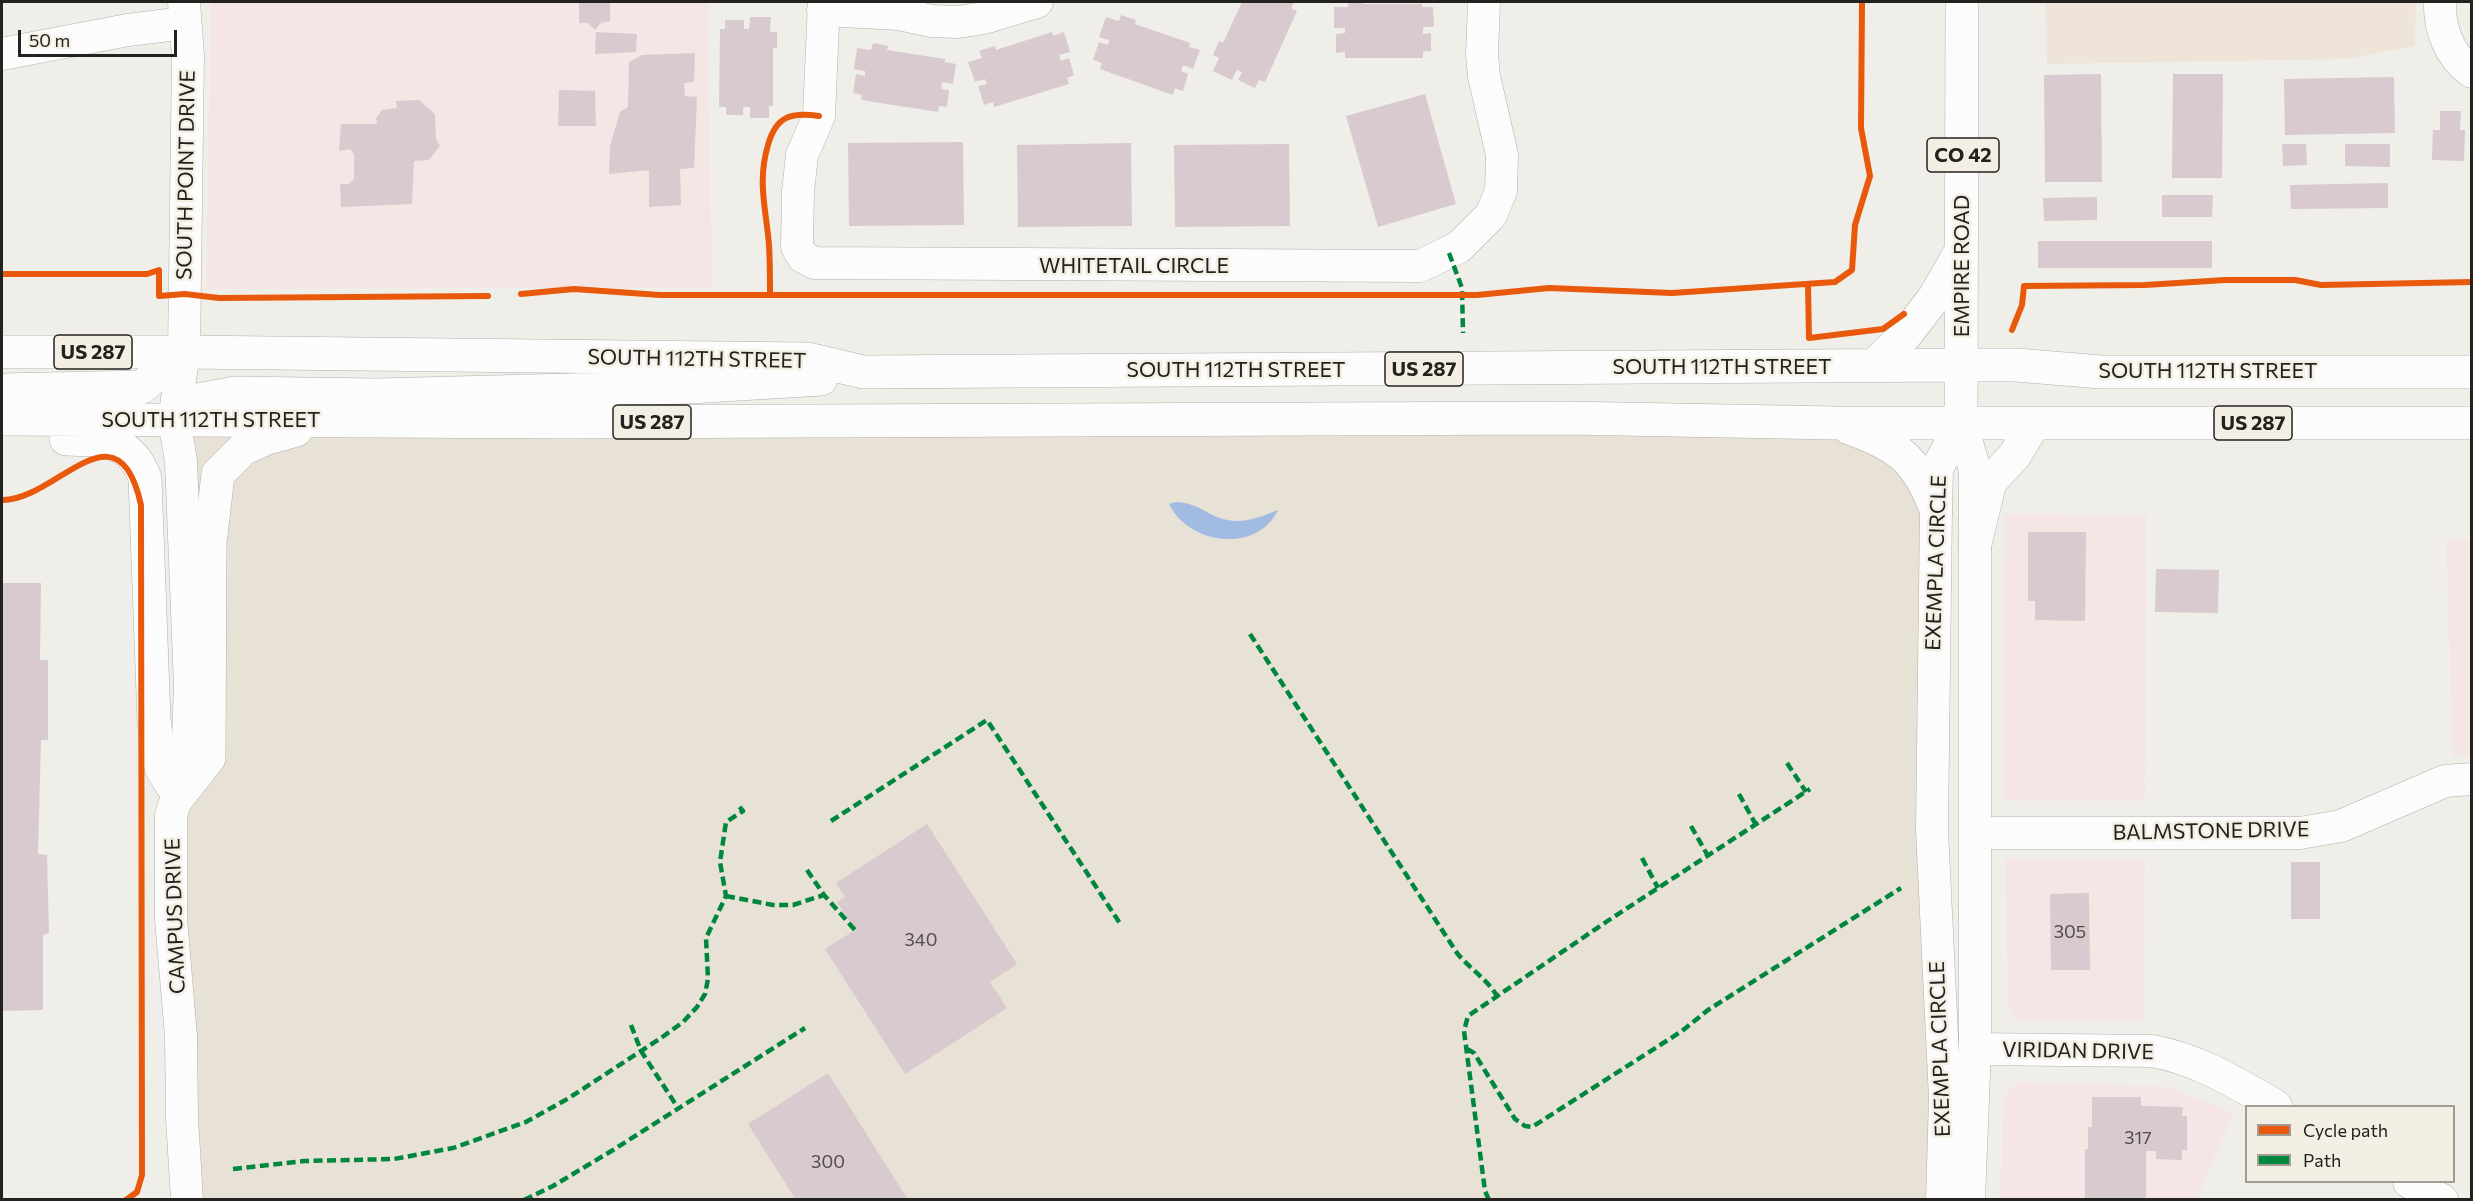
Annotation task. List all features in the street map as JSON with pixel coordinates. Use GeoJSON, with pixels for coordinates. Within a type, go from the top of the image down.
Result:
{"type":"FeatureCollection","features":[{"type":"Feature","properties":{"kind":"main road","name":"EMPIRE ROAD"},"geometry":{"type":"LineString","coordinates":[[1961,423],[1962,2]]}},
{"type":"Feature","properties":{"kind":"main road"},"geometry":{"type":"LineString","coordinates":[[1874,366],[1907,333],[1934,298],[1963,246]]}},
{"type":"Feature","properties":{"kind":"main road","name":"SOUTH 112TH STREET"},"geometry":{"type":"LineString","coordinates":[[2,352],[808,359],[863,372],[1962,365],[2016,365],[2101,372],[2472,372]]}},
{"type":"Feature","properties":{"kind":"main road"},"geometry":{"type":"LineString","coordinates":[[2,390],[142,387],[184,352]]}},
{"type":"Feature","properties":{"kind":"main road"},"geometry":{"type":"LineString","coordinates":[[174,420],[198,400],[236,393],[376,395],[689,387],[815,380],[863,372]]}},
{"type":"Feature","properties":{"kind":"main road","name":"SOUTH 112TH STREET"},"geometry":{"type":"LineString","coordinates":[[2,419],[588,422],[1566,418],[1836,423],[2472,423]]}},
{"type":"Feature","properties":{"kind":"main road"},"geometry":{"type":"LineString","coordinates":[[2,438],[105,440],[124,449],[140,463],[145,478],[154,721],[161,768],[179,796],[209,758],[210,543],[218,474],[235,456],[252,444],[331,421]]}},
{"type":"Feature","properties":{"kind":"main road"},"geometry":{"type":"LineString","coordinates":[[1836,423],[1867,434],[1904,454],[1921,476],[1936,510]]}},
{"type":"Feature","properties":{"kind":"main road"},"geometry":{"type":"LineString","coordinates":[[1975,544],[1990,482],[2015,455],[2034,423]]}},
{"type":"Feature","properties":{"kind":"street"},"geometry":{"type":"LineString","coordinates":[[823,6],[932,21],[958,22],[984,18],[1037,2]]}},
{"type":"Feature","properties":{"kind":"street","name":"WHITETAIL CIRCLE"},"geometry":{"type":"LineString","coordinates":[[823,6],[819,116],[802,155],[798,192],[797,247],[804,257],[814,263],[1420,266],[1459,248],[1491,215],[1502,191],[1502,154],[1484,76],[1482,55],[1484,2]]}},
{"type":"Feature","properties":{"kind":"street"},"geometry":{"type":"LineString","coordinates":[[2440,2],[2439,21],[2447,43],[2465,67],[2472,72]]}},
{"type":"Feature","properties":{"kind":"street"},"geometry":{"type":"LineString","coordinates":[[2,54],[128,30],[185,12]]}},
{"type":"Feature","properties":{"kind":"street","name":"SOUTH POINT DRIVE"},"geometry":{"type":"LineString","coordinates":[[174,420],[184,352],[188,56],[185,12]]}},
{"type":"Feature","properties":{"kind":"street","name":"CAMPUS DRIVE"},"geometry":{"type":"LineString","coordinates":[[174,420],[181,461],[190,686],[187,766],[171,815],[171,919],[181,1036],[182,1118],[188,1200]]}},
{"type":"Feature","properties":{"kind":"street","name":"EXEMPLA CIRCLE"},"geometry":{"type":"LineString","coordinates":[[1942,1200],[1944,1098],[1932,830],[1937,469],[1961,423]]}},
{"type":"Feature","properties":{"kind":"street","name":"EXEMPLA CIRCLE"},"geometry":{"type":"LineString","coordinates":[[1961,423],[1975,470],[1975,1049],[1969,1200]]}},
{"type":"Feature","properties":{"kind":"street","name":"BALMSTONE DRIVE"},"geometry":{"type":"LineString","coordinates":[[1976,833],[2300,833],[2341,826],[2445,781],[2472,779]]}},
{"type":"Feature","properties":{"kind":"street","name":"VIRIDAN DRIVE"},"geometry":{"type":"LineString","coordinates":[[1975,1049],[2152,1051],[2170,1054],[2212,1070],[2273,1105]]}},
{"type":"Feature","properties":{"kind":"street"},"geometry":{"type":"LineString","coordinates":[[2411,1183],[2442,1200]]}},
{"type":"Feature","properties":{"kind":"shaded area"},"geometry":{"type":"Polygon","coordinates":[[[211,2],[707,2],[712,287],[206,289],[211,2]]]}},
{"type":"Feature","properties":{"kind":"shaded area"},"geometry":{"type":"Polygon","coordinates":[[[2046,2],[2416,2],[2415,46],[2346,59],[2047,64],[2046,2]]]}},
{"type":"Feature","properties":{"kind":"shaded area"},"geometry":{"type":"Polygon","coordinates":[[[174,420],[1836,423],[1921,476],[1942,1199],[187,1199],[174,420]]]}},
{"type":"Feature","properties":{"kind":"shaded area"},"geometry":{"type":"Polygon","coordinates":[[[2005,514],[2146,515],[2145,801],[2003,800],[2005,514]]]}},
{"type":"Feature","properties":{"kind":"shaded area"},"geometry":{"type":"Polygon","coordinates":[[[2471,540],[2471,755],[2453,756],[2446,541],[2471,540]]]}},
{"type":"Feature","properties":{"kind":"shaded area"},"geometry":{"type":"Polygon","coordinates":[[[2005,859],[2145,860],[2144,1021],[2013,1019],[2008,1002],[2005,859]]]}},
{"type":"Feature","properties":{"kind":"shaded area"},"geometry":{"type":"Polygon","coordinates":[[[2018,1082],[2166,1087],[2234,1113],[2203,1182],[2198,1199],[2000,1200],[2004,1097],[2018,1082]]]}},
{"type":"Feature","properties":{"kind":"water"},"geometry":{"type":"Polygon","coordinates":[[[1176,502],[1193,505],[1217,517],[1233,521],[1256,518],[1278,510],[1268,524],[1255,533],[1240,538],[1223,539],[1207,536],[1179,518],[1169,504],[1176,502]]]}},
{"type":"Feature","properties":{"kind":"building"},"geometry":{"type":"Polygon","coordinates":[[[579,2],[610,2],[610,21],[601,23],[595,30],[588,23],[579,23],[579,2]]]}},
{"type":"Feature","properties":{"kind":"building"},"geometry":{"type":"Polygon","coordinates":[[[1242,2],[1294,2],[1291,8],[1297,11],[1265,82],[1259,80],[1255,88],[1238,80],[1242,72],[1237,70],[1232,80],[1213,71],[1219,58],[1213,55],[1219,41],[1223,43],[1242,2]]]}},
{"type":"Feature","properties":{"kind":"building"},"geometry":{"type":"Polygon","coordinates":[[[1348,2],[1422,4],[1422,7],[1433,7],[1434,27],[1423,27],[1423,34],[1431,33],[1431,51],[1423,51],[1423,58],[1345,58],[1345,52],[1336,53],[1336,34],[1345,33],[1345,28],[1334,28],[1334,7],[1348,7],[1348,2]]]}},
{"type":"Feature","properties":{"kind":"building"},"geometry":{"type":"Polygon","coordinates":[[[1121,15],[1136,20],[1135,24],[1190,43],[1189,47],[1200,50],[1193,69],[1183,65],[1181,71],[1188,74],[1183,91],[1175,88],[1173,95],[1100,69],[1102,63],[1093,60],[1099,42],[1108,45],[1109,40],[1099,37],[1106,17],[1119,21],[1121,15]]]}},
{"type":"Feature","properties":{"kind":"building"},"geometry":{"type":"Polygon","coordinates":[[[750,17],[771,17],[770,32],[777,32],[777,48],[773,48],[773,106],[769,106],[769,118],[750,118],[750,107],[743,107],[743,115],[726,115],[726,107],[719,107],[720,29],[725,29],[725,20],[744,20],[744,29],[749,29],[750,17]]]}},
{"type":"Feature","properties":{"kind":"building"},"geometry":{"type":"Polygon","coordinates":[[[596,32],[637,34],[636,52],[595,54],[596,32]]]}},
{"type":"Feature","properties":{"kind":"building"},"geometry":{"type":"Polygon","coordinates":[[[1052,32],[1053,36],[1064,32],[1070,52],[1059,55],[1061,61],[1069,58],[1074,75],[1067,78],[1069,84],[994,107],[993,102],[984,105],[978,86],[987,84],[985,79],[975,82],[968,62],[982,58],[979,51],[995,46],[996,50],[1052,32]]]}},
{"type":"Feature","properties":{"kind":"building"},"geometry":{"type":"Polygon","coordinates":[[[873,43],[888,46],[887,50],[945,59],[945,62],[956,64],[953,84],[942,82],[941,89],[949,90],[947,107],[939,106],[938,112],[861,100],[862,95],[853,93],[856,74],[865,76],[865,71],[854,69],[857,48],[871,50],[873,43]]]}},
{"type":"Feature","properties":{"kind":"building"},"geometry":{"type":"Polygon","coordinates":[[[695,53],[694,82],[684,83],[685,96],[697,97],[694,168],[680,169],[681,205],[649,207],[649,170],[609,174],[610,146],[620,112],[628,107],[629,62],[642,55],[695,53]]]}},
{"type":"Feature","properties":{"kind":"building"},"geometry":{"type":"Polygon","coordinates":[[[2101,74],[2102,182],[2045,182],[2044,75],[2101,74]]]}},
{"type":"Feature","properties":{"kind":"building"},"geometry":{"type":"Polygon","coordinates":[[[2173,74],[2223,74],[2222,178],[2172,178],[2173,74]]]}},
{"type":"Feature","properties":{"kind":"building"},"geometry":{"type":"Polygon","coordinates":[[[2394,77],[2395,133],[2285,135],[2284,79],[2394,77]]]}},
{"type":"Feature","properties":{"kind":"building"},"geometry":{"type":"Polygon","coordinates":[[[559,90],[595,91],[596,126],[558,126],[559,90]]]}},
{"type":"Feature","properties":{"kind":"building"},"geometry":{"type":"Polygon","coordinates":[[[1425,94],[1456,204],[1378,227],[1346,116],[1425,94]]]}},
{"type":"Feature","properties":{"kind":"building"},"geometry":{"type":"Polygon","coordinates":[[[419,100],[435,114],[436,139],[440,146],[429,160],[414,161],[412,204],[341,207],[340,184],[349,184],[354,179],[354,154],[350,149],[339,151],[341,124],[377,124],[376,118],[382,110],[397,108],[396,101],[419,100]]]}},
{"type":"Feature","properties":{"kind":"building"},"geometry":{"type":"Polygon","coordinates":[[[2440,111],[2461,111],[2460,130],[2465,130],[2464,161],[2432,160],[2433,130],[2440,130],[2440,111]]]}},
{"type":"Feature","properties":{"kind":"building"},"geometry":{"type":"Polygon","coordinates":[[[963,142],[964,225],[849,226],[848,143],[963,142]]]}},
{"type":"Feature","properties":{"kind":"building"},"geometry":{"type":"Polygon","coordinates":[[[1131,143],[1132,226],[1018,227],[1017,145],[1131,143]]]}},
{"type":"Feature","properties":{"kind":"building"},"geometry":{"type":"Polygon","coordinates":[[[1289,144],[1290,226],[1175,227],[1174,145],[1289,144]]]}},
{"type":"Feature","properties":{"kind":"building"},"geometry":{"type":"Polygon","coordinates":[[[2282,144],[2306,144],[2307,165],[2283,166],[2282,144]]]}},
{"type":"Feature","properties":{"kind":"building"},"geometry":{"type":"Polygon","coordinates":[[[2345,144],[2390,144],[2390,167],[2345,166],[2345,144]]]}},
{"type":"Feature","properties":{"kind":"building"},"geometry":{"type":"Polygon","coordinates":[[[2388,183],[2388,208],[2291,209],[2290,185],[2388,183]]]}},
{"type":"Feature","properties":{"kind":"building"},"geometry":{"type":"Polygon","coordinates":[[[2162,195],[2213,195],[2212,217],[2162,217],[2162,195]]]}},
{"type":"Feature","properties":{"kind":"building"},"geometry":{"type":"Polygon","coordinates":[[[2097,197],[2097,220],[2044,221],[2043,198],[2097,197]]]}},
{"type":"Feature","properties":{"kind":"building"},"geometry":{"type":"Polygon","coordinates":[[[2038,241],[2212,241],[2212,268],[2038,268],[2038,241]]]}},
{"type":"Feature","properties":{"kind":"building"},"geometry":{"type":"Polygon","coordinates":[[[2028,532],[2086,532],[2085,621],[2035,620],[2035,601],[2028,601],[2028,532]]]}},
{"type":"Feature","properties":{"kind":"building"},"geometry":{"type":"Polygon","coordinates":[[[2156,569],[2219,570],[2218,613],[2155,612],[2156,569]]]}},
{"type":"Feature","properties":{"kind":"building"},"geometry":{"type":"Polygon","coordinates":[[[2,583],[41,583],[40,660],[48,660],[48,740],[41,740],[38,854],[47,855],[49,933],[43,935],[43,1010],[2,1011],[2,583]]]}},
{"type":"Feature","properties":{"kind":"building"},"geometry":{"type":"Polygon","coordinates":[[[927,824],[1017,964],[990,982],[1007,1008],[905,1074],[825,949],[855,930],[837,902],[845,897],[836,883],[927,824]]]}},
{"type":"Feature","properties":{"kind":"building"},"geometry":{"type":"Polygon","coordinates":[[[2291,862],[2320,862],[2320,919],[2291,919],[2291,862]]]}},
{"type":"Feature","properties":{"kind":"building"},"geometry":{"type":"Polygon","coordinates":[[[2089,893],[2090,970],[2051,970],[2050,894],[2089,893]]]}},
{"type":"Feature","properties":{"kind":"building"},"geometry":{"type":"Polygon","coordinates":[[[828,1073],[908,1200],[796,1200],[748,1124],[828,1073]]]}},
{"type":"Feature","properties":{"kind":"building"},"geometry":{"type":"Polygon","coordinates":[[[2092,1097],[2141,1097],[2141,1106],[2183,1107],[2182,1116],[2187,1116],[2187,1150],[2182,1150],[2182,1160],[2156,1159],[2156,1151],[2146,1151],[2146,1200],[2085,1200],[2085,1149],[2088,1149],[2088,1127],[2092,1127],[2092,1097]]]}},
{"type":"Feature","properties":{"kind":"marked path"},"geometry":{"type":"LineString","coordinates":[[1449,253],[1462,288],[1463,333]]}},
{"type":"Feature","properties":{"kind":"marked path"},"geometry":{"type":"LineString","coordinates":[[1250,634],[1457,953],[1497,996]]}},
{"type":"Feature","properties":{"kind":"marked path"},"geometry":{"type":"LineString","coordinates":[[831,821],[987,720],[1121,925]]}},
{"type":"Feature","properties":{"kind":"marked path"},"geometry":{"type":"LineString","coordinates":[[1787,763],[1806,792]]}},
{"type":"Feature","properties":{"kind":"marked path"},"geometry":{"type":"LineString","coordinates":[[1489,1200],[1485,1191],[1464,1031],[1468,1016],[1609,920],[1810,789]]}},
{"type":"Feature","properties":{"kind":"marked path"},"geometry":{"type":"LineString","coordinates":[[1739,794],[1756,825]]}},
{"type":"Feature","properties":{"kind":"marked path"},"geometry":{"type":"LineString","coordinates":[[233,1169],[304,1161],[394,1159],[453,1148],[526,1122],[569,1098],[661,1038],[683,1022],[705,994],[708,979],[706,938],[726,896],[720,862],[726,822],[743,811],[738,805]]}},
{"type":"Feature","properties":{"kind":"marked path"},"geometry":{"type":"LineString","coordinates":[[1691,826],[1708,856]]}},
{"type":"Feature","properties":{"kind":"marked path"},"geometry":{"type":"LineString","coordinates":[[1642,858],[1658,888]]}},
{"type":"Feature","properties":{"kind":"marked path"},"geometry":{"type":"LineString","coordinates":[[807,870],[824,895],[855,930]]}},
{"type":"Feature","properties":{"kind":"marked path"},"geometry":{"type":"LineString","coordinates":[[1467,1049],[1474,1053],[1515,1119],[1525,1126],[1532,1127],[1682,1031],[1708,1010],[1901,888]]}},
{"type":"Feature","properties":{"kind":"marked path"},"geometry":{"type":"LineString","coordinates":[[726,896],[773,905],[793,905],[824,895]]}},
{"type":"Feature","properties":{"kind":"marked path"},"geometry":{"type":"LineString","coordinates":[[631,1025],[641,1051],[678,1108]]}},
{"type":"Feature","properties":{"kind":"marked path"},"geometry":{"type":"LineString","coordinates":[[524,1200],[553,1186],[613,1150],[805,1028]]}},
{"type":"Feature","properties":{"kind":"cycle path"},"geometry":{"type":"LineString","coordinates":[[521,294],[574,289],[660,295],[1477,295],[1549,288],[1672,293],[1835,282],[1852,270],[1855,225],[1870,176],[1861,128],[1862,2]]}},
{"type":"Feature","properties":{"kind":"cycle path"},"geometry":{"type":"LineString","coordinates":[[770,295],[769,245],[763,195],[763,171],[768,145],[775,128],[786,118],[800,115],[819,116]]}},
{"type":"Feature","properties":{"kind":"cycle path"},"geometry":{"type":"LineString","coordinates":[[2,274],[147,274],[159,270],[159,296],[185,294],[219,298],[488,296]]}},
{"type":"Feature","properties":{"kind":"cycle path"},"geometry":{"type":"LineString","coordinates":[[2012,330],[2022,305],[2024,286],[2145,285],[2225,280],[2295,280],[2321,285],[2472,282]]}},
{"type":"Feature","properties":{"kind":"cycle path"},"geometry":{"type":"LineString","coordinates":[[1808,285],[1809,338],[1883,329],[1904,314]]}},
{"type":"Feature","properties":{"kind":"cycle path"},"geometry":{"type":"LineString","coordinates":[[2,500],[23,496],[83,463],[101,457],[117,460],[131,474],[141,505],[142,1175],[137,1192],[126,1200]]}}]}
